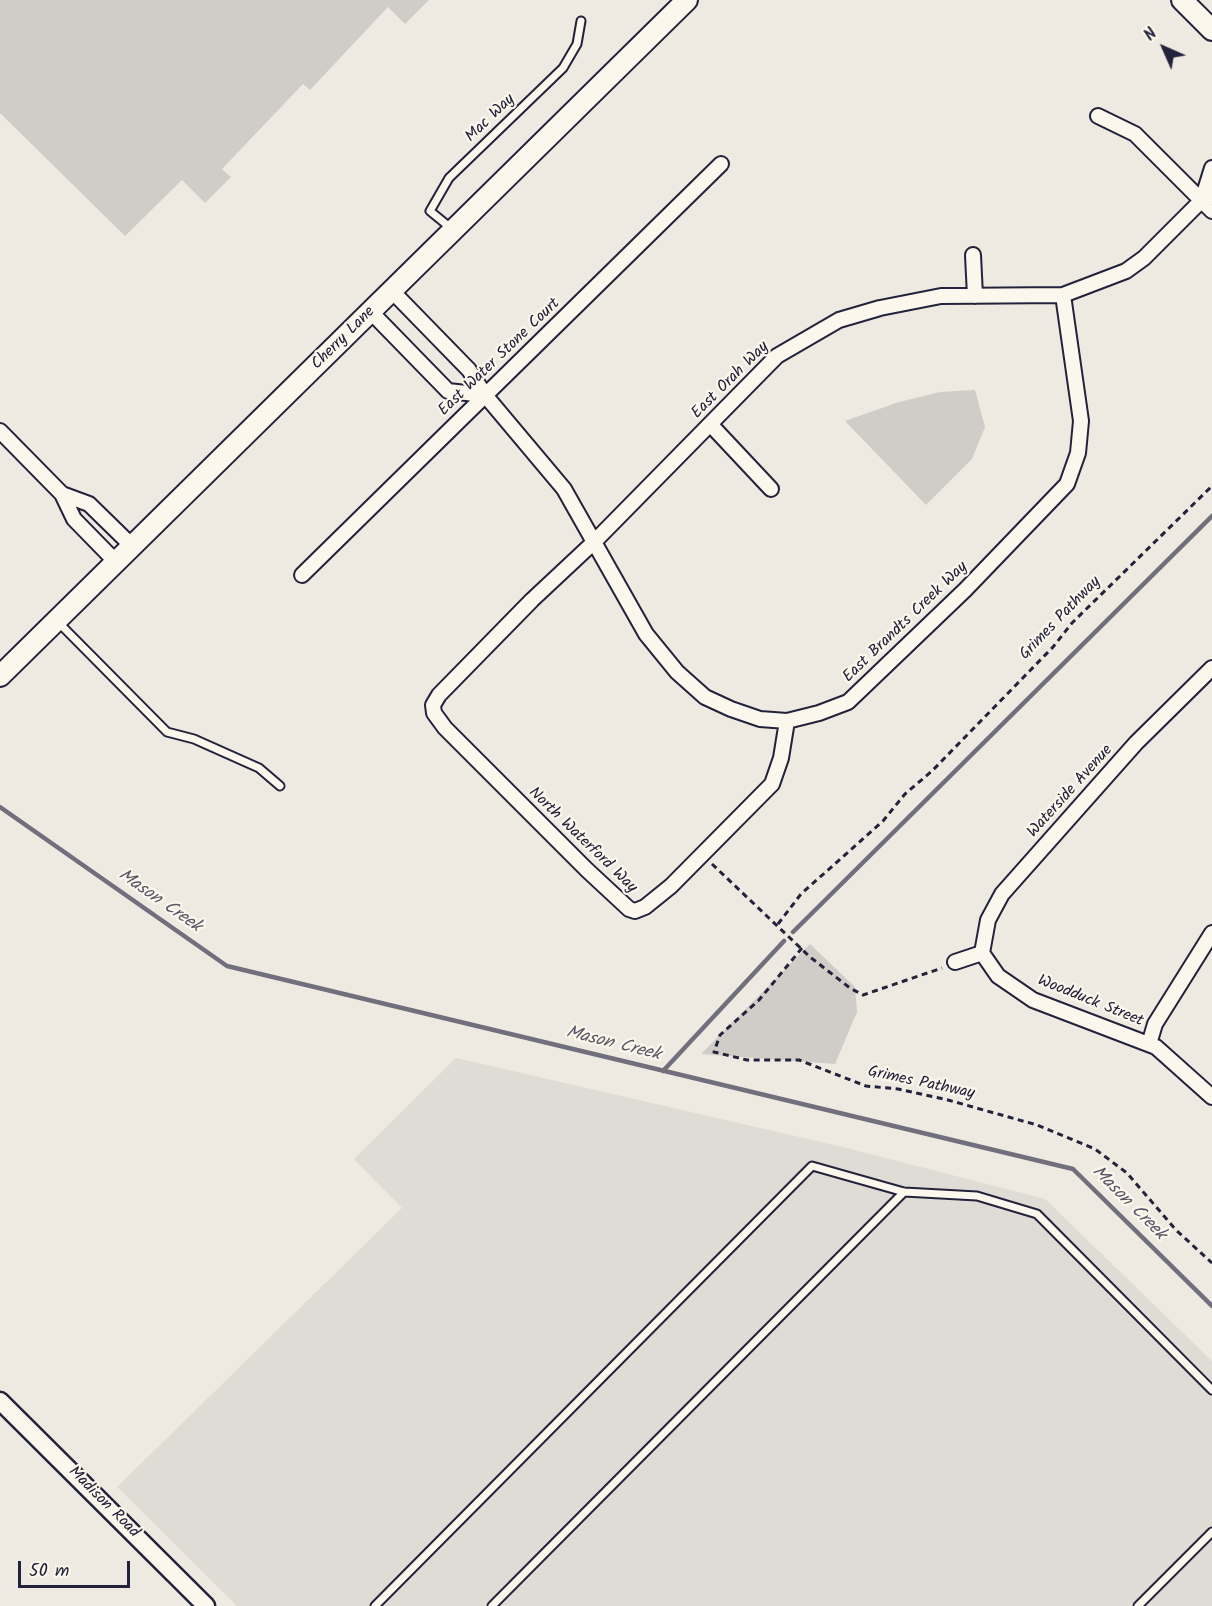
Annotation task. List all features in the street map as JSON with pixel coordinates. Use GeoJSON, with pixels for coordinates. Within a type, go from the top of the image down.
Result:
{"type":"FeatureCollection","features":[{"type":"Feature","properties":{"kind":"main road","name":"Cherry Lane"},"geometry":{"type":"LineString","coordinates":[[0,676],[687,0]]}},
{"type":"Feature","properties":{"kind":"main road"},"geometry":{"type":"LineString","coordinates":[[1182,0],[1212,30]]}},
{"type":"Feature","properties":{"kind":"street"},"geometry":{"type":"LineString","coordinates":[[1098,116],[1135,134],[1207,198],[1212,211]]}},
{"type":"Feature","properties":{"kind":"street","name":"East Water Stone Court"},"geometry":{"type":"LineString","coordinates":[[302,575],[721,164]]}},
{"type":"Feature","properties":{"kind":"street","name":"East Orah Way"},"geometry":{"type":"LineString","coordinates":[[434,713],[433,705],[439,696],[777,356],[839,320],[880,308],[940,296],[1063,295],[1126,271],[1144,258],[1207,198],[1212,168]]}},
{"type":"Feature","properties":{"kind":"street"},"geometry":{"type":"LineString","coordinates":[[974,255],[975,296]]}},
{"type":"Feature","properties":{"kind":"street","name":"East Brandts Creek Way"},"geometry":{"type":"LineString","coordinates":[[392,291],[469,370],[485,395],[564,489],[646,634],[677,672],[705,697],[760,719],[787,721],[819,713],[848,702],[949,606],[1067,484],[1078,453],[1081,421],[1063,295]]}},
{"type":"Feature","properties":{"kind":"street"},"geometry":{"type":"LineString","coordinates":[[371,312],[448,391],[485,395]]}},
{"type":"Feature","properties":{"kind":"street"},"geometry":{"type":"LineString","coordinates":[[710,424],[771,489]]}},
{"type":"Feature","properties":{"kind":"street"},"geometry":{"type":"LineString","coordinates":[[0,431],[62,494],[74,519],[116,562]]}},
{"type":"Feature","properties":{"kind":"street"},"geometry":{"type":"LineString","coordinates":[[62,494],[89,504],[132,546]]}},
{"type":"Feature","properties":{"kind":"street","name":"Waterside Avenue"},"geometry":{"type":"LineString","coordinates":[[982,953],[988,920],[1002,894],[1137,743],[1212,668]]}},
{"type":"Feature","properties":{"kind":"street","name":"North Waterford Way"},"geometry":{"type":"LineString","coordinates":[[434,713],[453,736],[629,909],[635,911],[645,907],[671,886],[772,784],[781,758],[787,721]]}},
{"type":"Feature","properties":{"kind":"street"},"geometry":{"type":"LineString","coordinates":[[1149,1044],[1155,1024],[1212,933]]}},
{"type":"Feature","properties":{"kind":"street"},"geometry":{"type":"LineString","coordinates":[[955,962],[982,953]]}},
{"type":"Feature","properties":{"kind":"street","name":"Woodduck Street"},"geometry":{"type":"LineString","coordinates":[[982,953],[998,976],[1034,1000],[1149,1044],[1173,1060],[1212,1097]]}},
{"type":"Feature","properties":{"kind":"street","name":"Madison Road"},"geometry":{"type":"LineString","coordinates":[[0,1401],[206,1606]]}},
{"type":"Feature","properties":{"kind":"lane","name":"Mac Way"},"geometry":{"type":"LineString","coordinates":[[454,230],[430,211],[449,178],[563,68],[577,44],[581,21]]}},
{"type":"Feature","properties":{"kind":"lane"},"geometry":{"type":"LineString","coordinates":[[57,621],[167,732],[194,739],[258,768],[280,786]]}},
{"type":"Feature","properties":{"kind":"lane"},"geometry":{"type":"LineString","coordinates":[[380,1604],[812,1166],[904,1192],[977,1196],[1037,1214],[1212,1390]]}},
{"type":"Feature","properties":{"kind":"lane"},"geometry":{"type":"LineString","coordinates":[[492,1606],[904,1192]]}},
{"type":"Feature","properties":{"kind":"lane"},"geometry":{"type":"LineString","coordinates":[[1138,1606],[1212,1532]]}},
{"type":"Feature","properties":{"kind":"path","name":"Grimes Pathway"},"geometry":{"type":"LineString","coordinates":[[778,924],[801,894],[883,821],[905,794],[932,771],[1053,647],[1072,623],[1212,486]]}},
{"type":"Feature","properties":{"kind":"path"},"geometry":{"type":"LineString","coordinates":[[702,854],[802,948],[850,988],[864,994],[922,977],[955,962]]}},
{"type":"Feature","properties":{"kind":"path","name":"Grimes Pathway"},"geometry":{"type":"LineString","coordinates":[[802,948],[759,1000],[720,1035],[714,1052],[747,1060],[800,1060],[866,1086],[898,1089],[948,1100],[1037,1125],[1095,1149],[1127,1173],[1176,1230],[1212,1263]]}},
{"type":"Feature","properties":{"kind":"shaded area"},"geometry":{"type":"Polygon","coordinates":[[[0,0],[429,0],[405,24],[388,7],[310,90],[303,84],[222,169],[231,177],[205,203],[182,180],[125,236],[0,113],[0,0]]]}},
{"type":"Feature","properties":{"kind":"shaded area"},"geometry":{"type":"Polygon","coordinates":[[[975,390],[985,427],[972,459],[926,505],[845,421],[899,402],[940,392],[975,390]]]}},
{"type":"Feature","properties":{"kind":"shaded area"},"geometry":{"type":"Polygon","coordinates":[[[810,944],[855,987],[857,1012],[835,1064],[701,1054],[810,944]]]}},
{"type":"Feature","properties":{"kind":"shaded area"},"geometry":{"type":"Polygon","coordinates":[[[456,1058],[843,1147],[1045,1199],[1212,1361],[1212,1606],[237,1606],[117,1487],[402,1208],[354,1159],[456,1058]]]}},
{"type":"Feature","properties":{"kind":"waterway"},"geometry":{"type":"LineString","coordinates":[[793,932],[1212,516]]}},
{"type":"Feature","properties":{"kind":"waterway","name":"Mason Creek"},"geometry":{"type":"LineString","coordinates":[[0,807],[227,966],[1073,1169],[1212,1306]]}},
{"type":"Feature","properties":{"kind":"waterway"},"geometry":{"type":"LineString","coordinates":[[663,1071],[784,941]]}}]}
